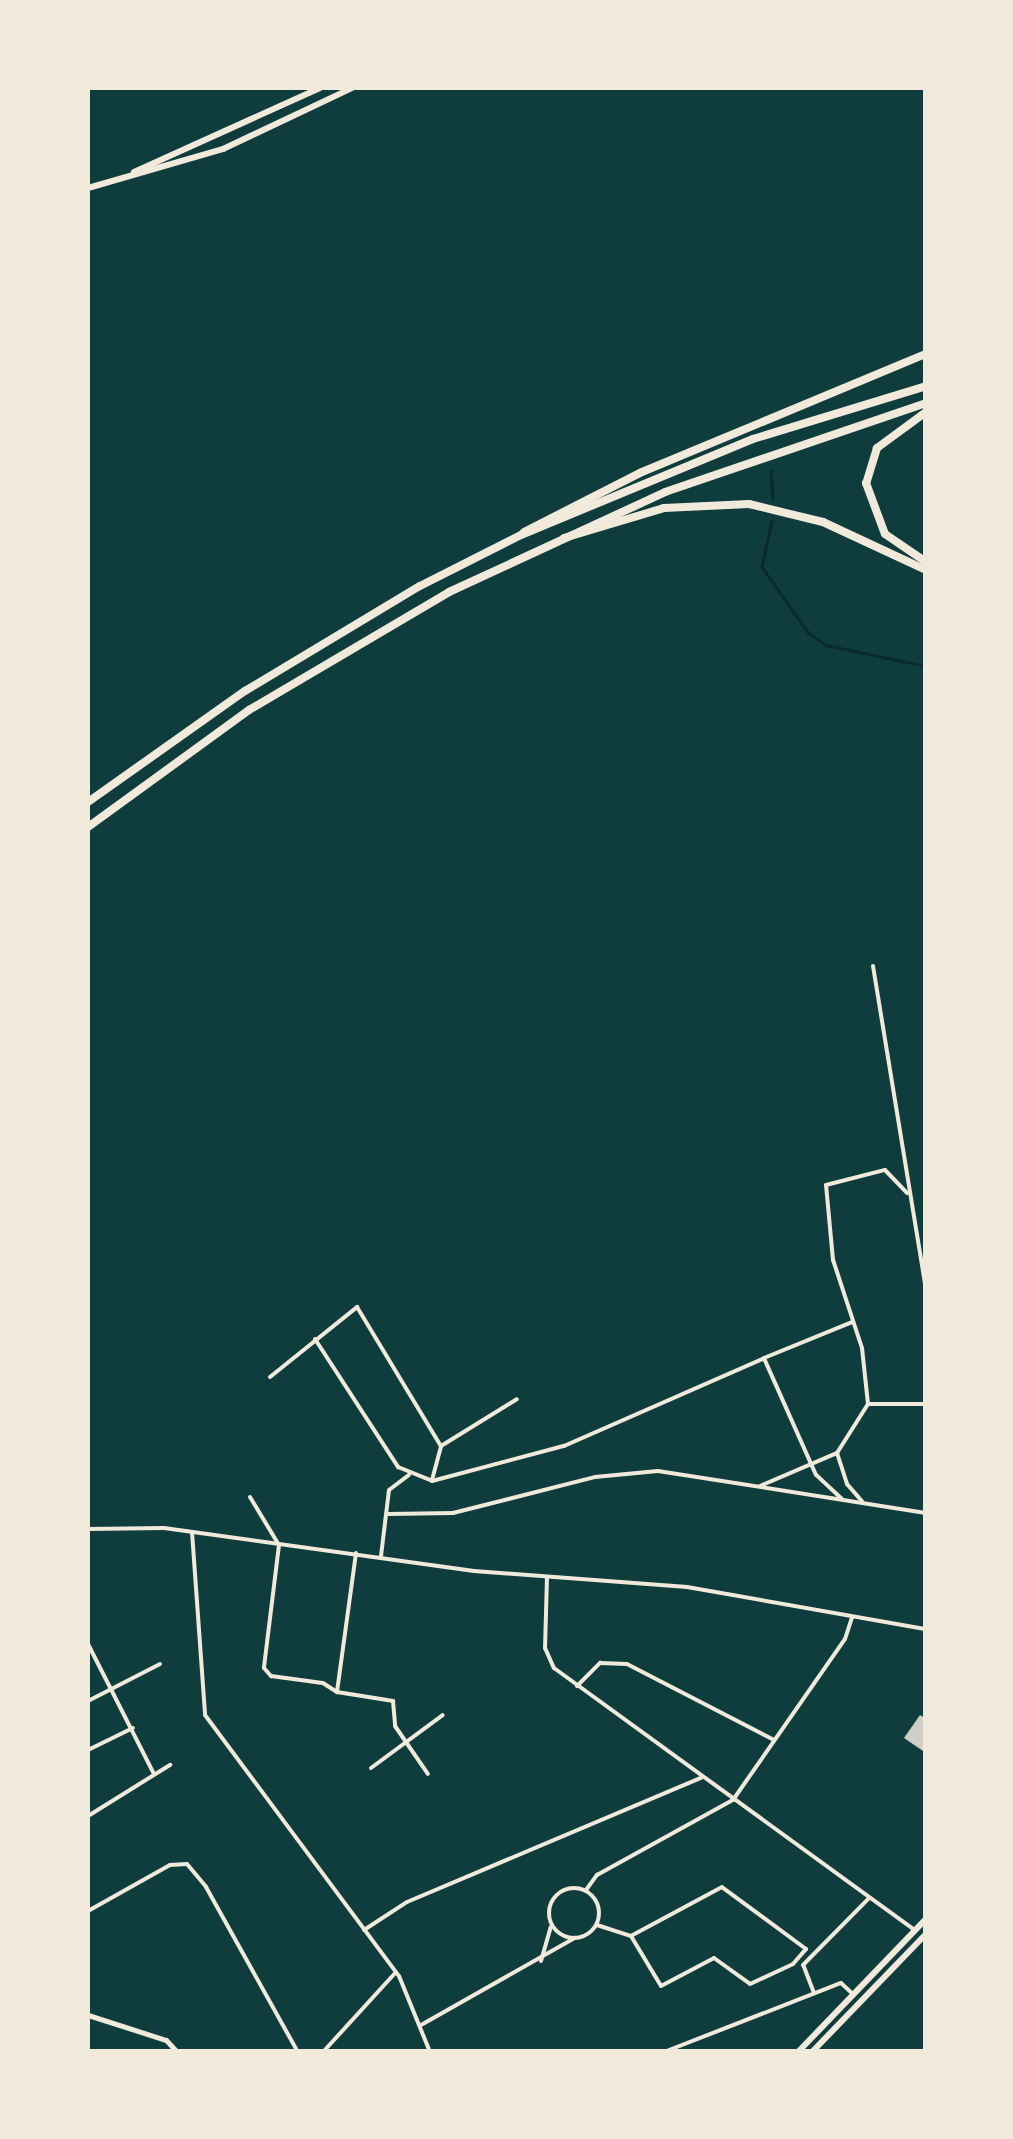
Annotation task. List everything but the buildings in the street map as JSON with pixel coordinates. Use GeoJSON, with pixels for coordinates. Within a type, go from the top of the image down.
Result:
{"type":"FeatureCollection","features":[{"type":"Feature","properties":{"kind":"highway"},"geometry":{"type":"LineString","coordinates":[[521,535],[533,522],[642,472],[926,354]]}},
{"type":"Feature","properties":{"kind":"highway"},"geometry":{"type":"LineString","coordinates":[[88,802],[245,690],[420,586],[521,535],[753,439],[926,386]]}},
{"type":"Feature","properties":{"kind":"highway"},"geometry":{"type":"LineString","coordinates":[[88,827],[328,660],[560,538],[735,466],[926,403]]}},
{"type":"Feature","properties":{"kind":"highway"},"geometry":{"type":"LineString","coordinates":[[926,412],[877,448],[866,483],[885,534],[926,566]]}},
{"type":"Feature","properties":{"kind":"highway"},"geometry":{"type":"LineString","coordinates":[[560,538],[664,508],[750,504],[823,522],[926,566]]}},
{"type":"Feature","properties":{"kind":"main road"},"geometry":{"type":"LineString","coordinates":[[105,184],[224,136],[320,88]]}},
{"type":"Feature","properties":{"kind":"main road"},"geometry":{"type":"LineString","coordinates":[[88,188],[223,150],[352,88]]}},
{"type":"Feature","properties":{"kind":"main road"},"geometry":{"type":"LineString","coordinates":[[798,2052],[926,1919]]}},
{"type":"Feature","properties":{"kind":"main road"},"geometry":{"type":"LineString","coordinates":[[812,2052],[926,1934]]}},
{"type":"Feature","properties":{"kind":"street"},"geometry":{"type":"LineString","coordinates":[[874,966],[926,1291]]}},
{"type":"Feature","properties":{"kind":"street"},"geometry":{"type":"LineString","coordinates":[[758,1487],[837,1453],[868,1404],[869,1380],[834,1260],[826,1185],[885,1170],[909,1197]]}},
{"type":"Feature","properties":{"kind":"street"},"geometry":{"type":"LineString","coordinates":[[270,1377],[352,1308],[362,1310],[440,1446],[432,1480]]}},
{"type":"Feature","properties":{"kind":"street"},"geometry":{"type":"LineString","coordinates":[[315,1339],[409,1475],[432,1480],[564,1446],[852,1322]]}},
{"type":"Feature","properties":{"kind":"street"},"geometry":{"type":"LineString","coordinates":[[764,1358],[812,1466],[846,1502]]}},
{"type":"Feature","properties":{"kind":"street"},"geometry":{"type":"LineString","coordinates":[[440,1446],[517,1398]]}},
{"type":"Feature","properties":{"kind":"street"},"geometry":{"type":"LineString","coordinates":[[868,1404],[926,1404]]}},
{"type":"Feature","properties":{"kind":"street"},"geometry":{"type":"LineString","coordinates":[[837,1453],[847,1484],[864,1503]]}},
{"type":"Feature","properties":{"kind":"street"},"geometry":{"type":"LineString","coordinates":[[388,1514],[453,1514],[595,1476],[658,1471],[926,1514]]}},
{"type":"Feature","properties":{"kind":"street"},"geometry":{"type":"LineString","coordinates":[[381,1556],[389,1490],[409,1475]]}},
{"type":"Feature","properties":{"kind":"street"},"geometry":{"type":"LineString","coordinates":[[250,1498],[278,1545],[264,1668],[271,1676],[323,1683],[337,1692],[392,1701],[394,1723],[428,1774]]}},
{"type":"Feature","properties":{"kind":"street"},"geometry":{"type":"LineString","coordinates":[[88,1529],[118,1524],[547,1577],[733,1593],[926,1629]]}},
{"type":"Feature","properties":{"kind":"street"},"geometry":{"type":"LineString","coordinates":[[192,1532],[205,1715],[396,1972],[430,2052]]}},
{"type":"Feature","properties":{"kind":"street"},"geometry":{"type":"LineString","coordinates":[[337,1692],[356,1554]]}},
{"type":"Feature","properties":{"kind":"street"},"geometry":{"type":"LineString","coordinates":[[547,1577],[545,1648],[554,1668],[914,1930]]}},
{"type":"Feature","properties":{"kind":"street"},"geometry":{"type":"LineString","coordinates":[[541,1961],[552,1925],[548,1910],[558,1893],[586,1890],[597,1875],[733,1800],[845,1640],[852,1616]]}},
{"type":"Feature","properties":{"kind":"street"},"geometry":{"type":"LineString","coordinates":[[88,1644],[154,1774]]}},
{"type":"Feature","properties":{"kind":"street"},"geometry":{"type":"LineString","coordinates":[[576,1687],[600,1663],[626,1664],[774,1740]]}},
{"type":"Feature","properties":{"kind":"street"},"geometry":{"type":"LineString","coordinates":[[88,1701],[160,1664]]}},
{"type":"Feature","properties":{"kind":"street"},"geometry":{"type":"LineString","coordinates":[[371,1768],[443,1715]]}},
{"type":"Feature","properties":{"kind":"street"},"geometry":{"type":"LineString","coordinates":[[88,1750],[133,1728]]}},
{"type":"Feature","properties":{"kind":"street"},"geometry":{"type":"LineString","coordinates":[[88,1816],[170,1765]]}},
{"type":"Feature","properties":{"kind":"street"},"geometry":{"type":"LineString","coordinates":[[364,1930],[407,1902],[704,1778]]}},
{"type":"Feature","properties":{"kind":"street"},"geometry":{"type":"LineString","coordinates":[[88,1911],[170,1865],[187,1864],[206,1886],[298,2052]]}},
{"type":"Feature","properties":{"kind":"street"},"geometry":{"type":"LineString","coordinates":[[596,1924],[630,1936],[661,1986],[714,1958],[750,1984],[793,1964],[806,1949],[722,1887],[630,1936]]}},
{"type":"Feature","properties":{"kind":"street"},"geometry":{"type":"LineString","coordinates":[[586,1890],[597,1903],[596,1924]]}},
{"type":"Feature","properties":{"kind":"street"},"geometry":{"type":"LineString","coordinates":[[814,1994],[803,1965],[869,1898]]}},
{"type":"Feature","properties":{"kind":"street"},"geometry":{"type":"LineString","coordinates":[[421,2025],[541,1961],[596,1924]]}},
{"type":"Feature","properties":{"kind":"street"},"geometry":{"type":"LineString","coordinates":[[552,1925],[575,1938]]}},
{"type":"Feature","properties":{"kind":"street"},"geometry":{"type":"LineString","coordinates":[[323,2052],[396,1972]]}},
{"type":"Feature","properties":{"kind":"street"},"geometry":{"type":"LineString","coordinates":[[666,2051],[841,1983],[853,1994]]}},
{"type":"Feature","properties":{"kind":"street"},"geometry":{"type":"LineString","coordinates":[[88,2016],[166,2040],[176,2052]]}},
{"type":"Feature","properties":{"kind":"waterway"},"geometry":{"type":"LineString","coordinates":[[771,471],[773,499]]}},
{"type":"Feature","properties":{"kind":"waterway"},"geometry":{"type":"LineString","coordinates":[[772,521],[762,567],[808,632],[826,645],[926,666]]}}]}
